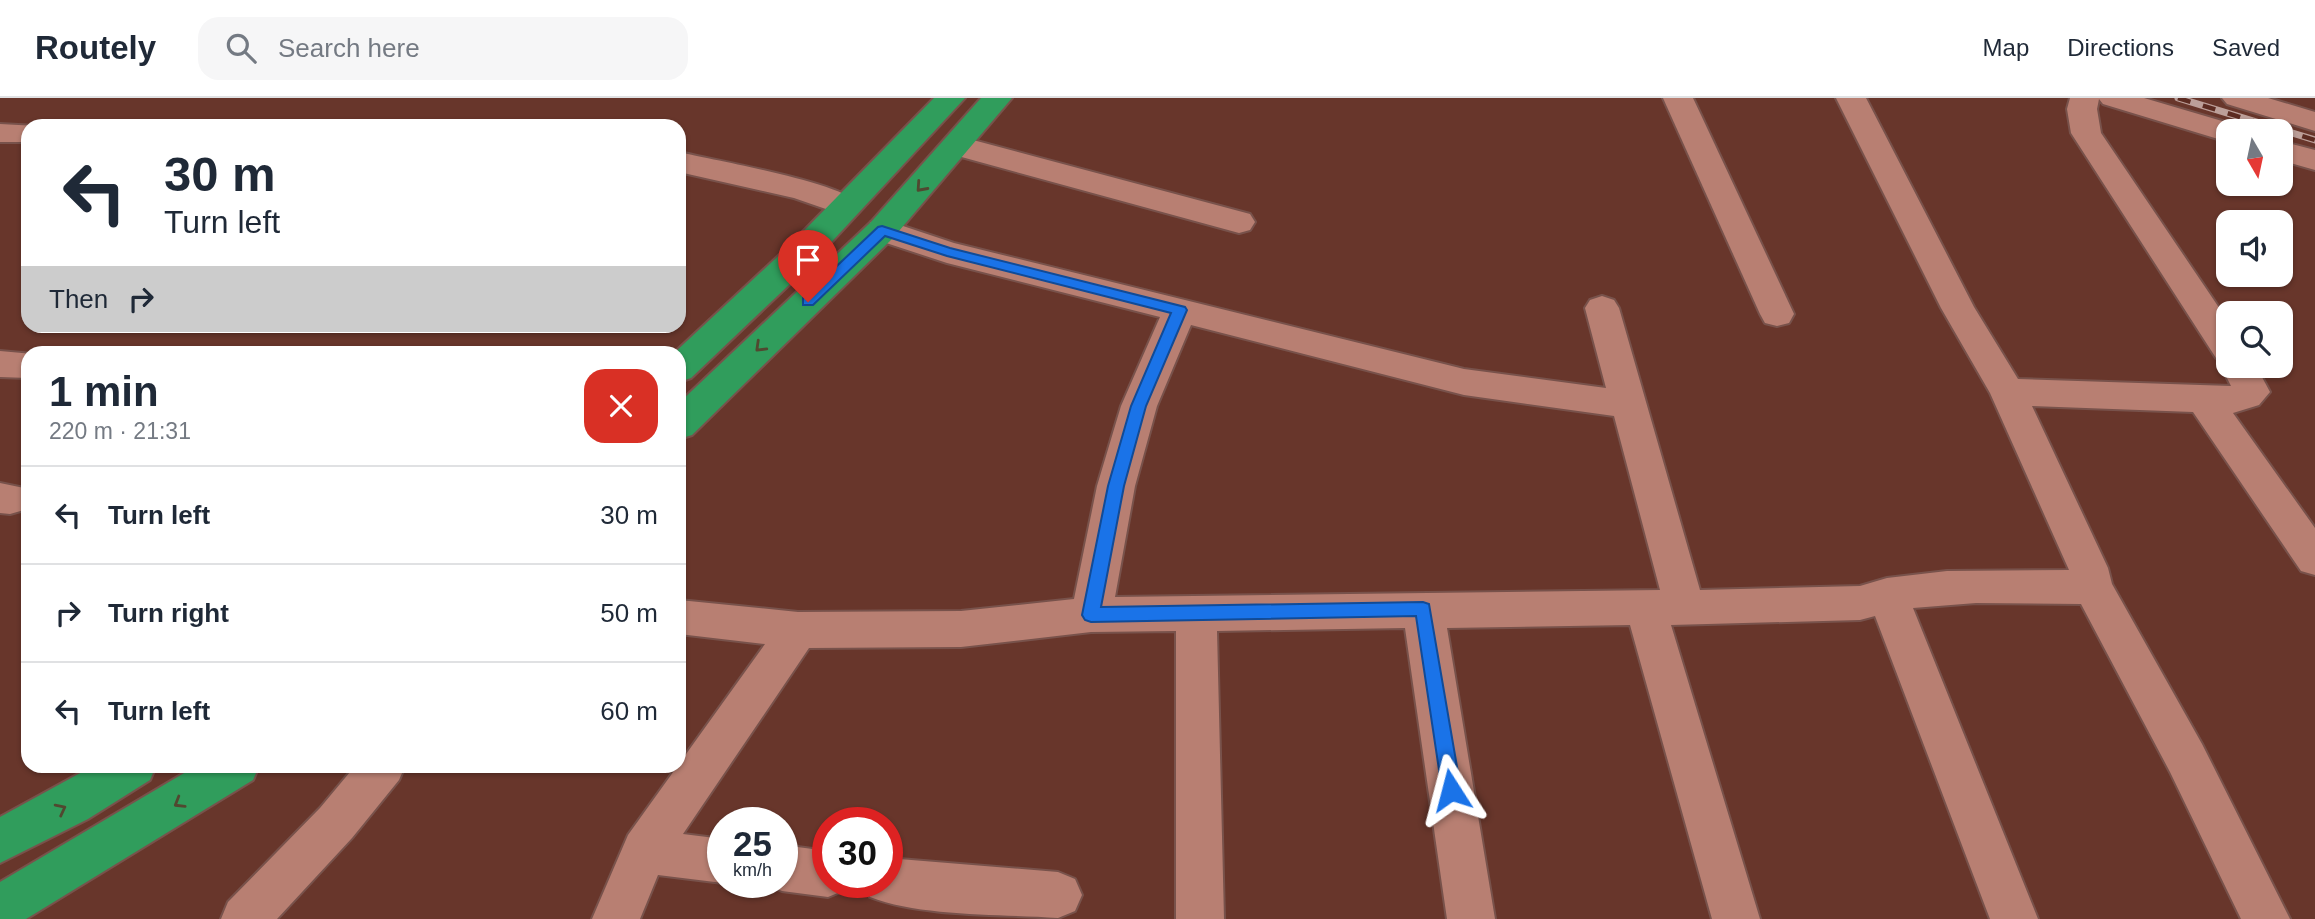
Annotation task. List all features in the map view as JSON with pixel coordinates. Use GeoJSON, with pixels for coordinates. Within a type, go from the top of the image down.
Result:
{"type":"FeatureCollection","features":[{"type":"Feature","properties":{"kind":"highway"},"geometry":{"type":"LineString","coordinates":[[686,362],[800,255],[950,98]]}},
{"type":"Feature","properties":{"kind":"highway"},"geometry":{"type":"LineString","coordinates":[[686,418],[882,230],[998,98]]}},
{"type":"Feature","properties":{"kind":"highway"},"geometry":{"type":"LineString","coordinates":[[0,841],[72,804],[123,773]]}},
{"type":"Feature","properties":{"kind":"highway"},"geometry":{"type":"LineString","coordinates":[[0,908],[225,773]]}},
{"type":"Feature","properties":{"kind":"street"},"geometry":{"type":"LineString","coordinates":[[1678,98],[1777,314]]}},
{"type":"Feature","properties":{"kind":"street"},"geometry":{"type":"LineString","coordinates":[[1851,98],[1958,308],[2007,392],[2088,568],[2093,587],[2186,758],[2266,919]]}},
{"type":"Feature","properties":{"kind":"street"},"geometry":{"type":"LineString","coordinates":[[2085,98],[2082,109],[2086,133],[2216,331]]}},
{"type":"Feature","properties":{"kind":"street"},"geometry":{"type":"LineString","coordinates":[[2113,98],[2216,129]]}},
{"type":"Feature","properties":{"kind":"street"},"geometry":{"type":"LineString","coordinates":[[2237,98],[2315,122]]}},
{"type":"Feature","properties":{"kind":"street"},"geometry":{"type":"LineString","coordinates":[[0,133],[21,133]]}},
{"type":"Feature","properties":{"kind":"street"},"geometry":{"type":"LineString","coordinates":[[958,146],[1239,222]]}},
{"type":"Feature","properties":{"kind":"street"},"geometry":{"type":"LineString","coordinates":[[2293,154],[2315,160]]}},
{"type":"Feature","properties":{"kind":"street"},"geometry":{"type":"LineString","coordinates":[[686,165],[802,190],[846,206]]}},
{"type":"Feature","properties":{"kind":"street"},"geometry":{"type":"LineString","coordinates":[[882,230],[947,252],[1464,382],[1629,405]]}},
{"type":"Feature","properties":{"kind":"street"},"geometry":{"type":"LineString","coordinates":[[1602,308],[1629,405],[1665,607],[1736,919]]}},
{"type":"Feature","properties":{"kind":"street"},"geometry":{"type":"LineString","coordinates":[[1091,615],[1116,486],[1139,406],[1180,310]]}},
{"type":"Feature","properties":{"kind":"street"},"geometry":{"type":"LineString","coordinates":[[0,365],[21,365]]}},
{"type":"Feature","properties":{"kind":"street"},"geometry":{"type":"LineString","coordinates":[[2007,392],[2231,400],[2252,392],[2245,378]]}},
{"type":"Feature","properties":{"kind":"street"},"geometry":{"type":"LineString","coordinates":[[2205,401],[2315,559]]}},
{"type":"Feature","properties":{"kind":"street"},"geometry":{"type":"LineString","coordinates":[[686,618],[798,630],[961,629],[1091,615],[1860,603],[1887,595],[1968,585],[2093,587]]}},
{"type":"Feature","properties":{"kind":"street"},"geometry":{"type":"LineString","coordinates":[[1887,595],[2014,919]]}},
{"type":"Feature","properties":{"kind":"street"},"geometry":{"type":"LineString","coordinates":[[1423,609],[1471,919]]}},
{"type":"Feature","properties":{"kind":"street"},"geometry":{"type":"LineString","coordinates":[[1196,614],[1200,919]]}},
{"type":"Feature","properties":{"kind":"street"},"geometry":{"type":"LineString","coordinates":[[616,919],[644,851],[798,630]]}},
{"type":"Feature","properties":{"kind":"street"},"geometry":{"type":"LineString","coordinates":[[245,919],[337,823],[377,773]]}},
{"type":"Feature","properties":{"kind":"street"},"geometry":{"type":"LineString","coordinates":[[644,851],[707,859]]}},
{"type":"Feature","properties":{"kind":"street"},"geometry":{"type":"LineString","coordinates":[[903,883],[1058,895]]}},
{"type":"Feature","properties":{"kind":"railway"},"geometry":{"type":"LineString","coordinates":[[2178,98],[2315,140]]}},
{"type":"Feature","properties":{"kind":"route"},"geometry":{"type":"LineString","coordinates":[[808,302],[882,230],[947,252],[1180,310],[1139,406],[1116,486],[1091,615],[1423,609],[1451,790]]}}]}
